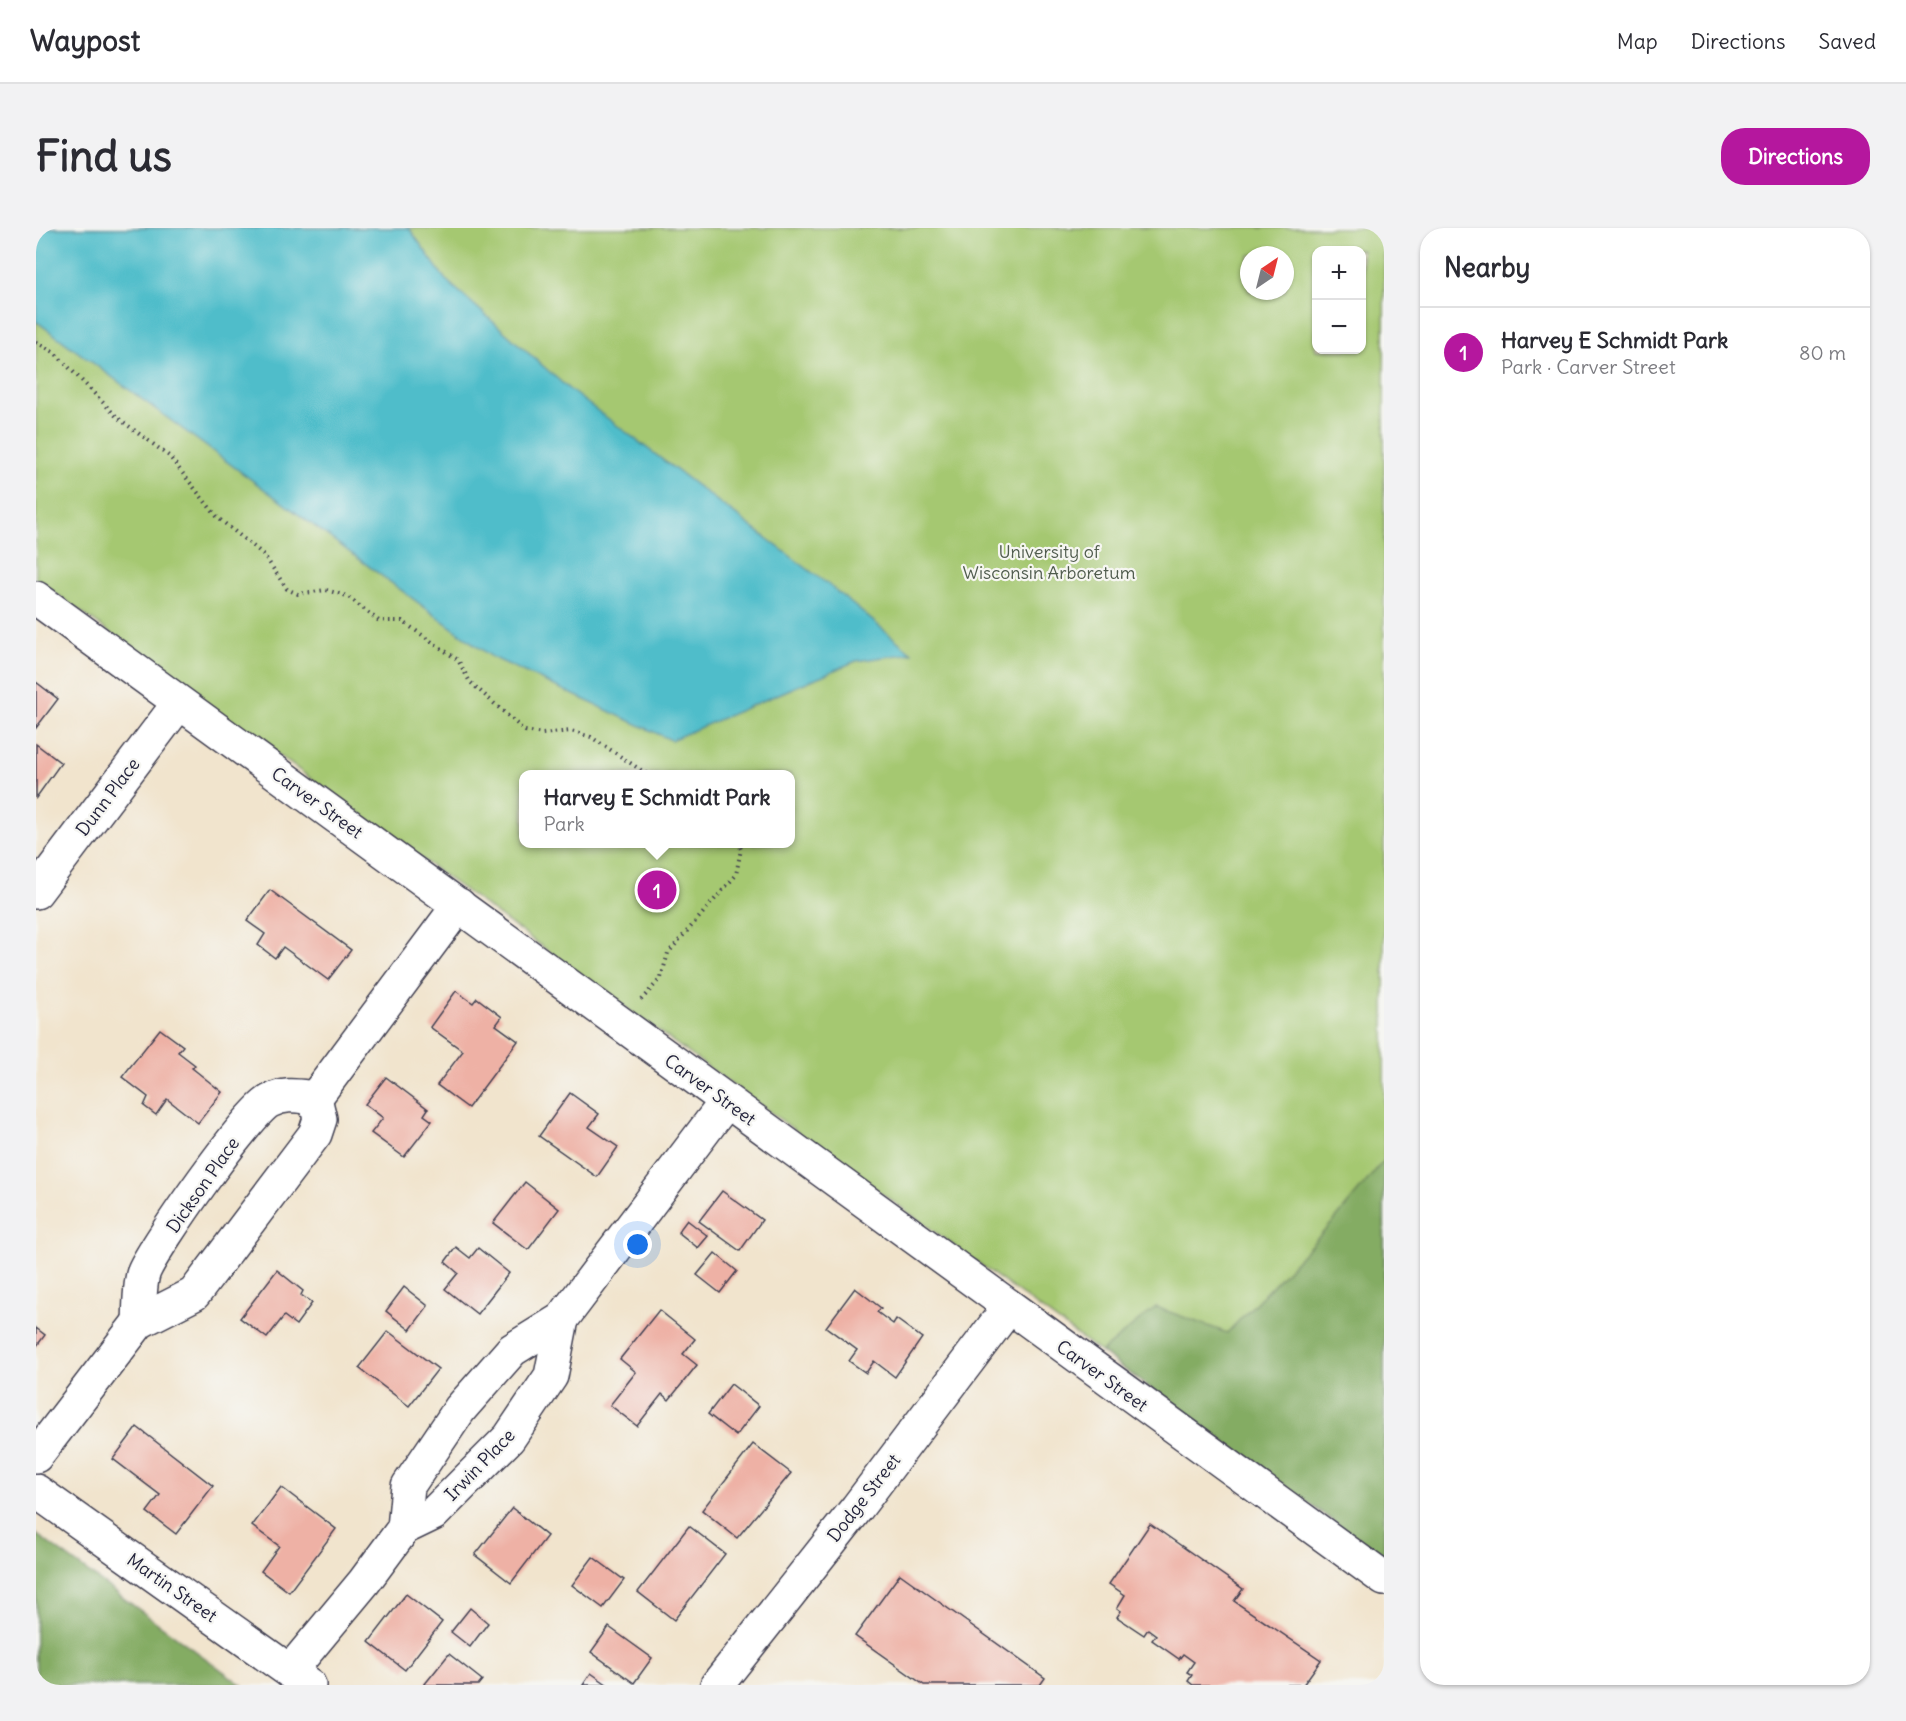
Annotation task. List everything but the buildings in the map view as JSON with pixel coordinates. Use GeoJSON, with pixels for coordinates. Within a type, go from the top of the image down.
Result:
{"type":"FeatureCollection","features":[{"type":"Feature","properties":{"kind":"street","name":"Carver Street"},"geometry":{"type":"LineString","coordinates":[[36,598],[1008,1308],[1384,1579]]}},
{"type":"Feature","properties":{"kind":"street","name":"Dunn Place"},"geometry":{"type":"LineString","coordinates":[[36,892],[179,703]]}},
{"type":"Feature","properties":{"kind":"street"},"geometry":{"type":"LineString","coordinates":[[36,1456],[138,1322],[194,1294],[315,1134],[320,1119],[315,1098],[459,905]]}},
{"type":"Feature","properties":{"kind":"street","name":"Dickson Place"},"geometry":{"type":"LineString","coordinates":[[138,1322],[144,1272],[187,1204],[249,1120],[267,1102],[287,1094],[315,1098]]}},
{"type":"Feature","properties":{"kind":"street","name":"Irwin Place"},"geometry":{"type":"LineString","coordinates":[[404,1528],[408,1486],[460,1410],[512,1350],[562,1319],[726,1102]]}},
{"type":"Feature","properties":{"kind":"street","name":"Dodge Street"},"geometry":{"type":"LineString","coordinates":[[717,1685],[857,1508],[1008,1308]]}},
{"type":"Feature","properties":{"kind":"street","name":"Irwin Place"},"geometry":{"type":"LineString","coordinates":[[299,1678],[364,1582],[404,1528],[433,1514],[509,1438],[551,1376],[562,1319]]}},
{"type":"Feature","properties":{"kind":"street","name":"Martin Street"},"geometry":{"type":"LineString","coordinates":[[36,1491],[299,1678]]}},
{"type":"Feature","properties":{"kind":"path"},"geometry":{"type":"LineString","coordinates":[[36,342],[54,352],[118,418],[169,456],[218,518],[264,555],[287,589],[298,594],[326,590],[347,596],[379,621],[402,621],[458,660],[470,682],[525,731],[542,734],[571,731],[591,736],[641,770]]}},
{"type":"Feature","properties":{"kind":"path"},"geometry":{"type":"LineString","coordinates":[[620,1023],[660,978],[668,953],[736,875],[741,848]]}},
{"type":"Feature","properties":{"kind":"green space","name":"University of Wisconsin Arboretum"},"geometry":{"type":"Polygon","coordinates":[[[36,228],[1384,228],[1384,1558],[36,579],[36,228]]]}},
{"type":"Feature","properties":{"kind":"green space"},"geometry":{"type":"Polygon","coordinates":[[[1384,1160],[1384,1558],[1101,1352],[1156,1307],[1227,1333],[1335,1220],[1384,1160]]]}},
{"type":"Feature","properties":{"kind":"green space"},"geometry":{"type":"Polygon","coordinates":[[[36,1534],[242,1685],[36,1685],[36,1534]]]}},
{"type":"Feature","properties":{"kind":"water"},"geometry":{"type":"Polygon","coordinates":[[[36,228],[409,228],[445,279],[570,390],[830,586],[912,653],[856,661],[671,740],[492,657],[36,321],[36,228]]]}},
{"type":"Feature","properties":{"kind":"place","name":"Harvey E Schmidt Park"},"geometry":{"type":"Point","coordinates":[657,890]}}]}
